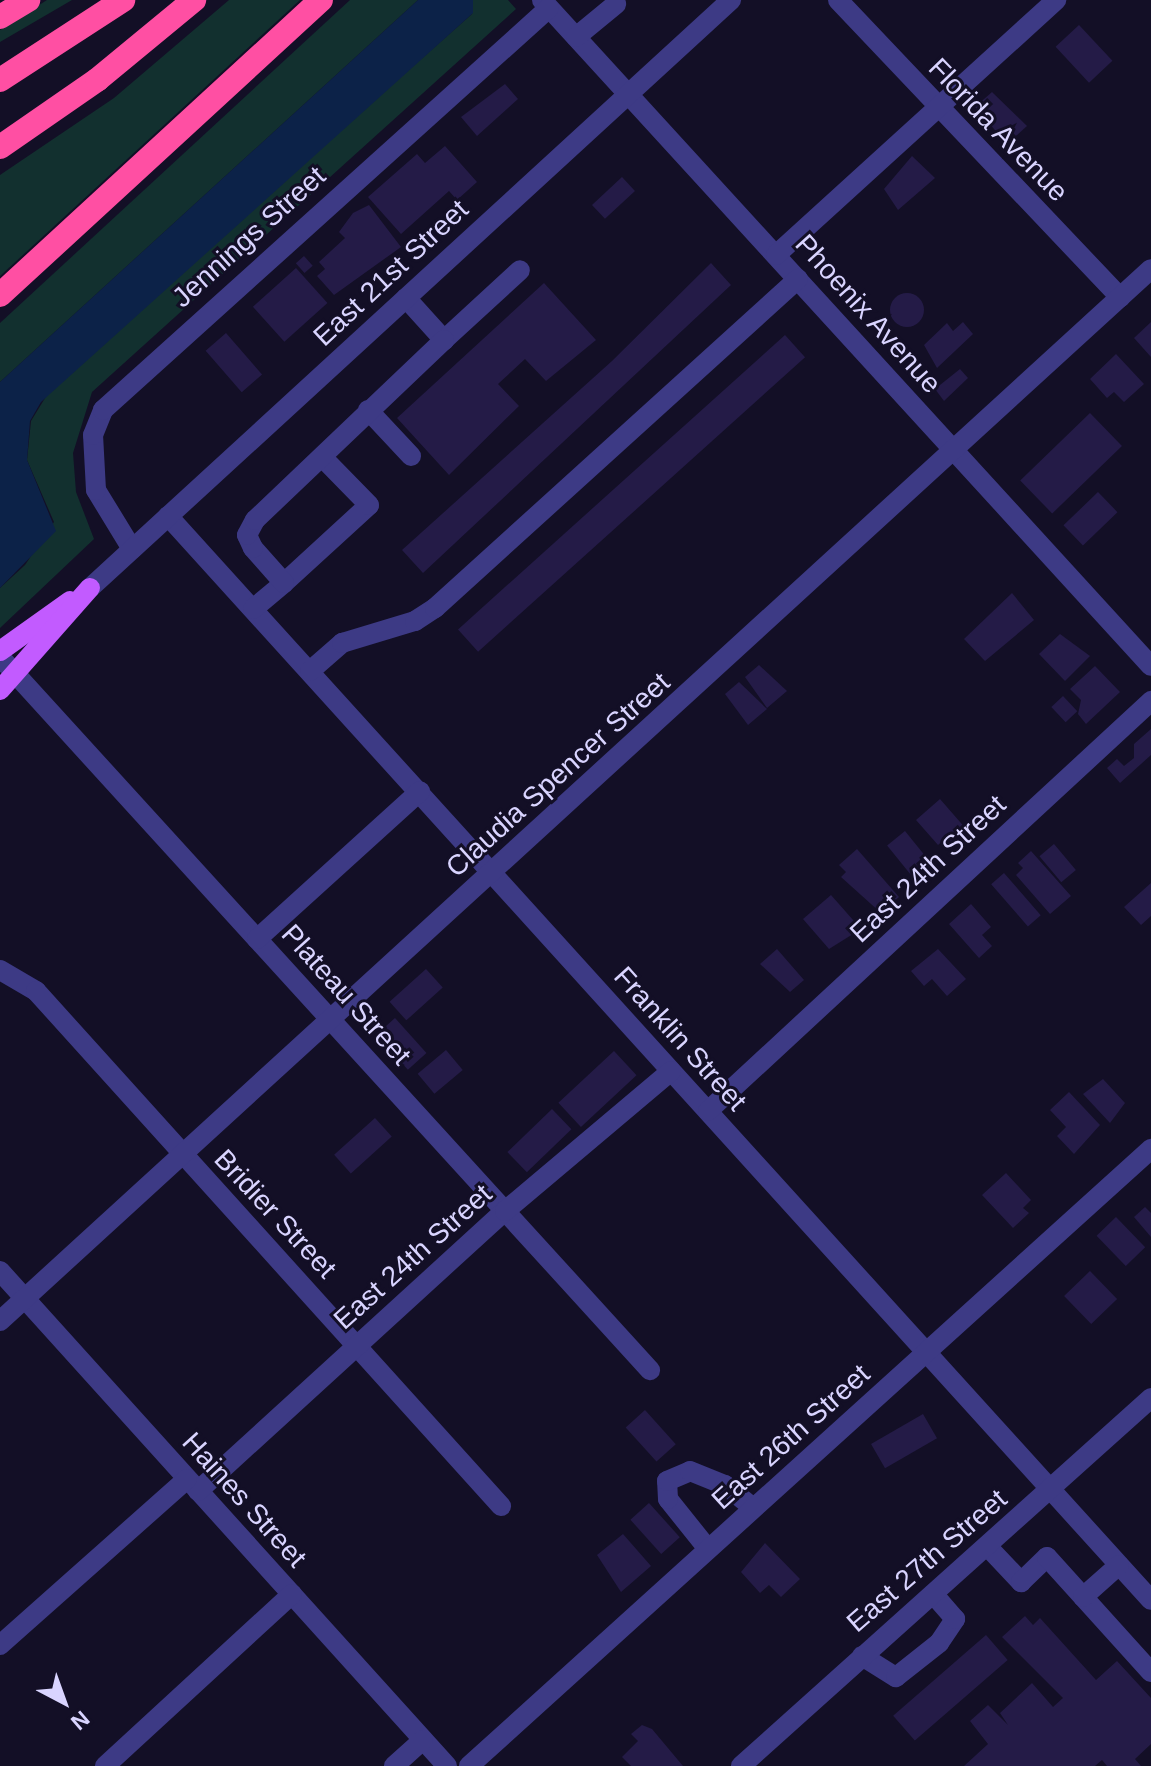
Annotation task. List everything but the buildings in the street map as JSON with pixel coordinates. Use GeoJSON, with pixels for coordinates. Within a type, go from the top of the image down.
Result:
{"type":"FeatureCollection","features":[{"type":"Feature","properties":{"kind":"highway"},"geometry":{"type":"LineString","coordinates":[[0,17],[28,0]]}},
{"type":"Feature","properties":{"kind":"highway"},"geometry":{"type":"LineString","coordinates":[[0,80],[123,0]]}},
{"type":"Feature","properties":{"kind":"highway"},"geometry":{"type":"LineString","coordinates":[[0,147],[97,80],[194,0]]}},
{"type":"Feature","properties":{"kind":"highway"},"geometry":{"type":"LineString","coordinates":[[0,295],[321,0]]}},
{"type":"Feature","properties":{"kind":"main road","name":"East 21st Street"},"geometry":{"type":"LineString","coordinates":[[0,654],[90,588]]}},
{"type":"Feature","properties":{"kind":"main road","name":"East 21st Street"},"geometry":{"type":"LineString","coordinates":[[0,690],[90,588]]}},
{"type":"Feature","properties":{"kind":"street","name":"Florida Avenue"},"geometry":{"type":"LineString","coordinates":[[838,0],[937,109],[1120,297]]}},
{"type":"Feature","properties":{"kind":"street"},"geometry":{"type":"LineString","coordinates":[[776,255],[1056,0]]}},
{"type":"Feature","properties":{"kind":"street"},"geometry":{"type":"LineString","coordinates":[[576,37],[617,1]]}},
{"type":"Feature","properties":{"kind":"street","name":"East 21st Street"},"geometry":{"type":"LineString","coordinates":[[90,588],[724,2]]}},
{"type":"Feature","properties":{"kind":"street","name":"Phoenix Avenue"},"geometry":{"type":"LineString","coordinates":[[545,4],[1150,665]]}},
{"type":"Feature","properties":{"kind":"street","name":"Jennings Street"},"geometry":{"type":"LineString","coordinates":[[132,549],[96,490],[93,435],[103,410],[545,4]]}},
{"type":"Feature","properties":{"kind":"street","name":"Claudia Spencer Street"},"geometry":{"type":"LineString","coordinates":[[0,1321],[955,452],[1151,269]]}},
{"type":"Feature","properties":{"kind":"street"},"geometry":{"type":"LineString","coordinates":[[284,583],[247,535],[368,410],[520,270]]}},
{"type":"Feature","properties":{"kind":"street"},"geometry":{"type":"LineString","coordinates":[[310,671],[342,643],[415,621],[435,608],[798,279]]}},
{"type":"Feature","properties":{"kind":"street"},"geometry":{"type":"LineString","coordinates":[[406,298],[444,340]]}},
{"type":"Feature","properties":{"kind":"street"},"geometry":{"type":"LineString","coordinates":[[368,410],[411,456]]}},
{"type":"Feature","properties":{"kind":"street"},"geometry":{"type":"LineString","coordinates":[[253,609],[369,505],[323,458]]}},
{"type":"Feature","properties":{"kind":"street","name":"Franklin Street"},"geometry":{"type":"LineString","coordinates":[[168,516],[1151,1600]]}},
{"type":"Feature","properties":{"kind":"street","name":"Plateau Street"},"geometry":{"type":"LineString","coordinates":[[0,654],[650,1370]]}},
{"type":"Feature","properties":{"kind":"street","name":"East 24th Street"},"geometry":{"type":"LineString","coordinates":[[708,1111],[1151,701]]}},
{"type":"Feature","properties":{"kind":"street"},"geometry":{"type":"LineString","coordinates":[[257,939],[420,791]]}},
{"type":"Feature","properties":{"kind":"street","name":"Bridier Street"},"geometry":{"type":"LineString","coordinates":[[0,970],[36,991],[501,1506]]}},
{"type":"Feature","properties":{"kind":"street","name":"East 24th Street"},"geometry":{"type":"LineString","coordinates":[[0,1645],[358,1346],[505,1211],[671,1071]]}},
{"type":"Feature","properties":{"kind":"street","name":"East 26th Street"},"geometry":{"type":"LineString","coordinates":[[469,1766],[1151,1149]]}},
{"type":"Feature","properties":{"kind":"street","name":"Haines Street"},"geometry":{"type":"LineString","coordinates":[[0,1271],[447,1766]]}},
{"type":"Feature","properties":{"kind":"street","name":"East 27th Street"},"geometry":{"type":"LineString","coordinates":[[741,1766],[1151,1398]]}},
{"type":"Feature","properties":{"kind":"street"},"geometry":{"type":"LineString","coordinates":[[708,1549],[668,1499],[667,1481],[690,1471],[725,1485],[753,1508]]}},
{"type":"Feature","properties":{"kind":"street"},"geometry":{"type":"LineString","coordinates":[[987,1546],[1021,1582],[1047,1557],[1151,1672]]}},
{"type":"Feature","properties":{"kind":"street"},"geometry":{"type":"LineString","coordinates":[[1083,1597],[1119,1565]]}},
{"type":"Feature","properties":{"kind":"street"},"geometry":{"type":"LineString","coordinates":[[105,1766],[292,1594]]}},
{"type":"Feature","properties":{"kind":"street"},"geometry":{"type":"LineString","coordinates":[[862,1656],[896,1677],[939,1643],[955,1619],[933,1594]]}},
{"type":"Feature","properties":{"kind":"street"},"geometry":{"type":"LineString","coordinates":[[394,1766],[423,1740]]}},
{"type":"Feature","properties":{"kind":"green space"},"geometry":{"type":"Polygon","coordinates":[[[47,0],[72,0],[0,42],[0,30],[47,0]]]}},
{"type":"Feature","properties":{"kind":"green space"},"geometry":{"type":"Polygon","coordinates":[[[229,0],[300,0],[0,276],[0,175],[114,98],[229,0]]]}},
{"type":"Feature","properties":{"kind":"green space"},"geometry":{"type":"Polygon","coordinates":[[[350,0],[418,0],[0,382],[0,323],[350,0]]]}},
{"type":"Feature","properties":{"kind":"green space"},"geometry":{"type":"Polygon","coordinates":[[[473,0],[508,0],[516,9],[92,392],[73,453],[76,492],[94,539],[0,628],[0,588],[25,565],[54,522],[27,460],[31,421],[53,385],[472,14],[473,0]]]}},
{"type":"Feature","properties":{"kind":"water"},"geometry":{"type":"Polygon","coordinates":[[[418,0],[473,0],[473,13],[41,402],[30,421],[27,460],[56,531],[0,588],[0,382],[418,0]]]}}]}
